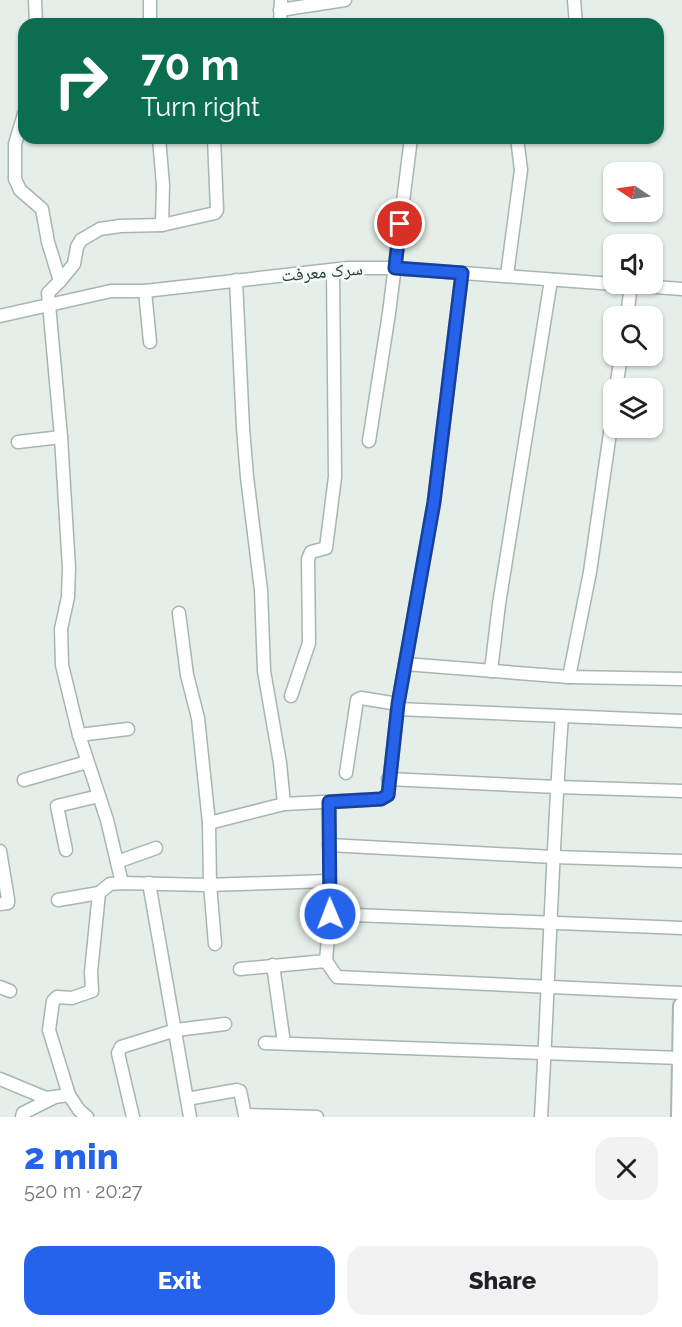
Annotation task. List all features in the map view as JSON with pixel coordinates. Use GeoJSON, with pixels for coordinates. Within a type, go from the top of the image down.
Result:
{"type":"FeatureCollection","features":[{"type":"Feature","properties":{"kind":"main road"},"geometry":{"type":"LineString","coordinates":[[680,1117],[682,1006]]}},
{"type":"Feature","properties":{"kind":"street"},"geometry":{"type":"LineString","coordinates":[[35,0],[36,18]]}},
{"type":"Feature","properties":{"kind":"street"},"geometry":{"type":"LineString","coordinates":[[150,0],[150,18]]}},
{"type":"Feature","properties":{"kind":"street"},"geometry":{"type":"LineString","coordinates":[[280,5],[345,0]]}},
{"type":"Feature","properties":{"kind":"street"},"geometry":{"type":"LineString","coordinates":[[574,0],[576,18]]}},
{"type":"Feature","properties":{"kind":"street"},"geometry":{"type":"LineString","coordinates":[[18,134],[15,144],[15,179],[20,190],[42,209],[48,242],[60,281]]}},
{"type":"Feature","properties":{"kind":"street"},"geometry":{"type":"LineString","coordinates":[[160,144],[163,185],[162,225]]}},
{"type":"Feature","properties":{"kind":"street"},"geometry":{"type":"LineString","coordinates":[[122,883],[107,820],[79,735],[62,665],[61,629],[68,597],[69,568],[61,437],[48,293],[74,264],[76,247],[81,240],[100,229],[162,225],[215,213],[217,210],[214,144]]}},
{"type":"Feature","properties":{"kind":"street"},"geometry":{"type":"LineString","coordinates":[[369,441],[395,268],[410,144]]}},
{"type":"Feature","properties":{"kind":"street"},"geometry":{"type":"LineString","coordinates":[[507,275],[521,170],[518,144]]}},
{"type":"Feature","properties":{"kind":"street","name":"سرک معرفت"},"geometry":{"type":"LineString","coordinates":[[0,316],[111,291],[145,291],[333,270],[395,268],[603,283]]}},
{"type":"Feature","properties":{"kind":"street"},"geometry":{"type":"LineString","coordinates":[[291,696],[309,643],[308,559],[311,552],[326,548],[335,477],[333,270]]}},
{"type":"Feature","properties":{"kind":"street"},"geometry":{"type":"LineString","coordinates":[[209,823],[284,804],[381,799],[388,795],[398,706],[434,502],[462,273]]}},
{"type":"Feature","properties":{"kind":"street"},"geometry":{"type":"LineString","coordinates":[[236,280],[243,428],[261,590],[264,671],[280,763],[284,804]]}},
{"type":"Feature","properties":{"kind":"street"},"geometry":{"type":"LineString","coordinates":[[491,671],[499,604],[551,280]]}},
{"type":"Feature","properties":{"kind":"street","name":"سرک معرفت"},"geometry":{"type":"LineString","coordinates":[[663,288],[682,290]]}},
{"type":"Feature","properties":{"kind":"street"},"geometry":{"type":"LineString","coordinates":[[145,291],[150,342]]}},
{"type":"Feature","properties":{"kind":"street"},"geometry":{"type":"LineString","coordinates":[[18,442],[61,437]]}},
{"type":"Feature","properties":{"kind":"street"},"geometry":{"type":"LineString","coordinates":[[569,677],[590,572],[609,438]]}},
{"type":"Feature","properties":{"kind":"street"},"geometry":{"type":"LineString","coordinates":[[179,614],[187,675],[198,718],[209,823],[210,884],[215,944]]}},
{"type":"Feature","properties":{"kind":"street"},"geometry":{"type":"LineString","coordinates":[[405,664],[569,677],[682,679]]}},
{"type":"Feature","properties":{"kind":"street"},"geometry":{"type":"LineString","coordinates":[[346,773],[356,702],[361,698],[398,706],[682,721]]}},
{"type":"Feature","properties":{"kind":"street"},"geometry":{"type":"LineString","coordinates":[[542,1117],[553,857],[562,716]]}},
{"type":"Feature","properties":{"kind":"street"},"geometry":{"type":"LineString","coordinates":[[79,735],[128,729]]}},
{"type":"Feature","properties":{"kind":"street"},"geometry":{"type":"LineString","coordinates":[[24,780],[87,762]]}},
{"type":"Feature","properties":{"kind":"street"},"geometry":{"type":"LineString","coordinates":[[388,779],[682,790]]}},
{"type":"Feature","properties":{"kind":"street"},"geometry":{"type":"LineString","coordinates":[[66,850],[57,806],[99,796]]}},
{"type":"Feature","properties":{"kind":"street"},"geometry":{"type":"LineString","coordinates":[[329,802],[330,914],[326,961],[337,977],[682,993]]}},
{"type":"Feature","properties":{"kind":"street"},"geometry":{"type":"LineString","coordinates":[[329,845],[553,857],[682,861]]}},
{"type":"Feature","properties":{"kind":"street"},"geometry":{"type":"LineString","coordinates":[[117,862],[156,848]]}},
{"type":"Feature","properties":{"kind":"street"},"geometry":{"type":"LineString","coordinates":[[0,851],[8,903],[0,904]]}},
{"type":"Feature","properties":{"kind":"street"},"geometry":{"type":"LineString","coordinates":[[58,900],[99,893],[110,885],[122,883],[210,884],[329,881]]}},
{"type":"Feature","properties":{"kind":"street"},"geometry":{"type":"LineString","coordinates":[[149,883],[190,1117]]}},
{"type":"Feature","properties":{"kind":"street"},"geometry":{"type":"LineString","coordinates":[[87,1117],[69,1095],[50,1030],[53,1000],[57,997],[72,998],[92,991],[91,972],[99,893]]}},
{"type":"Feature","properties":{"kind":"street"},"geometry":{"type":"LineString","coordinates":[[330,914],[682,928]]}},
{"type":"Feature","properties":{"kind":"street"},"geometry":{"type":"LineString","coordinates":[[240,969],[326,961]]}},
{"type":"Feature","properties":{"kind":"street"},"geometry":{"type":"LineString","coordinates":[[273,965],[284,1042]]}},
{"type":"Feature","properties":{"kind":"street"},"geometry":{"type":"LineString","coordinates":[[133,1117],[118,1050],[121,1047],[176,1030],[225,1024]]}},
{"type":"Feature","properties":{"kind":"street"},"geometry":{"type":"LineString","coordinates":[[265,1043],[680,1058]]}},
{"type":"Feature","properties":{"kind":"street"},"geometry":{"type":"LineString","coordinates":[[0,1079],[46,1098],[69,1095]]}},
{"type":"Feature","properties":{"kind":"street"},"geometry":{"type":"LineString","coordinates":[[187,1099],[237,1090],[240,1091],[245,1115],[317,1117]]}},
{"type":"Feature","properties":{"kind":"street"},"geometry":{"type":"LineString","coordinates":[[22,1117],[23,1113],[54,1098]]}},
{"type":"Feature","properties":{"kind":"route"},"geometry":{"type":"LineString","coordinates":[[330,914],[329,802],[381,799],[388,795],[398,704],[434,502],[457,324],[462,273],[395,268],[400,224]]}}]}
